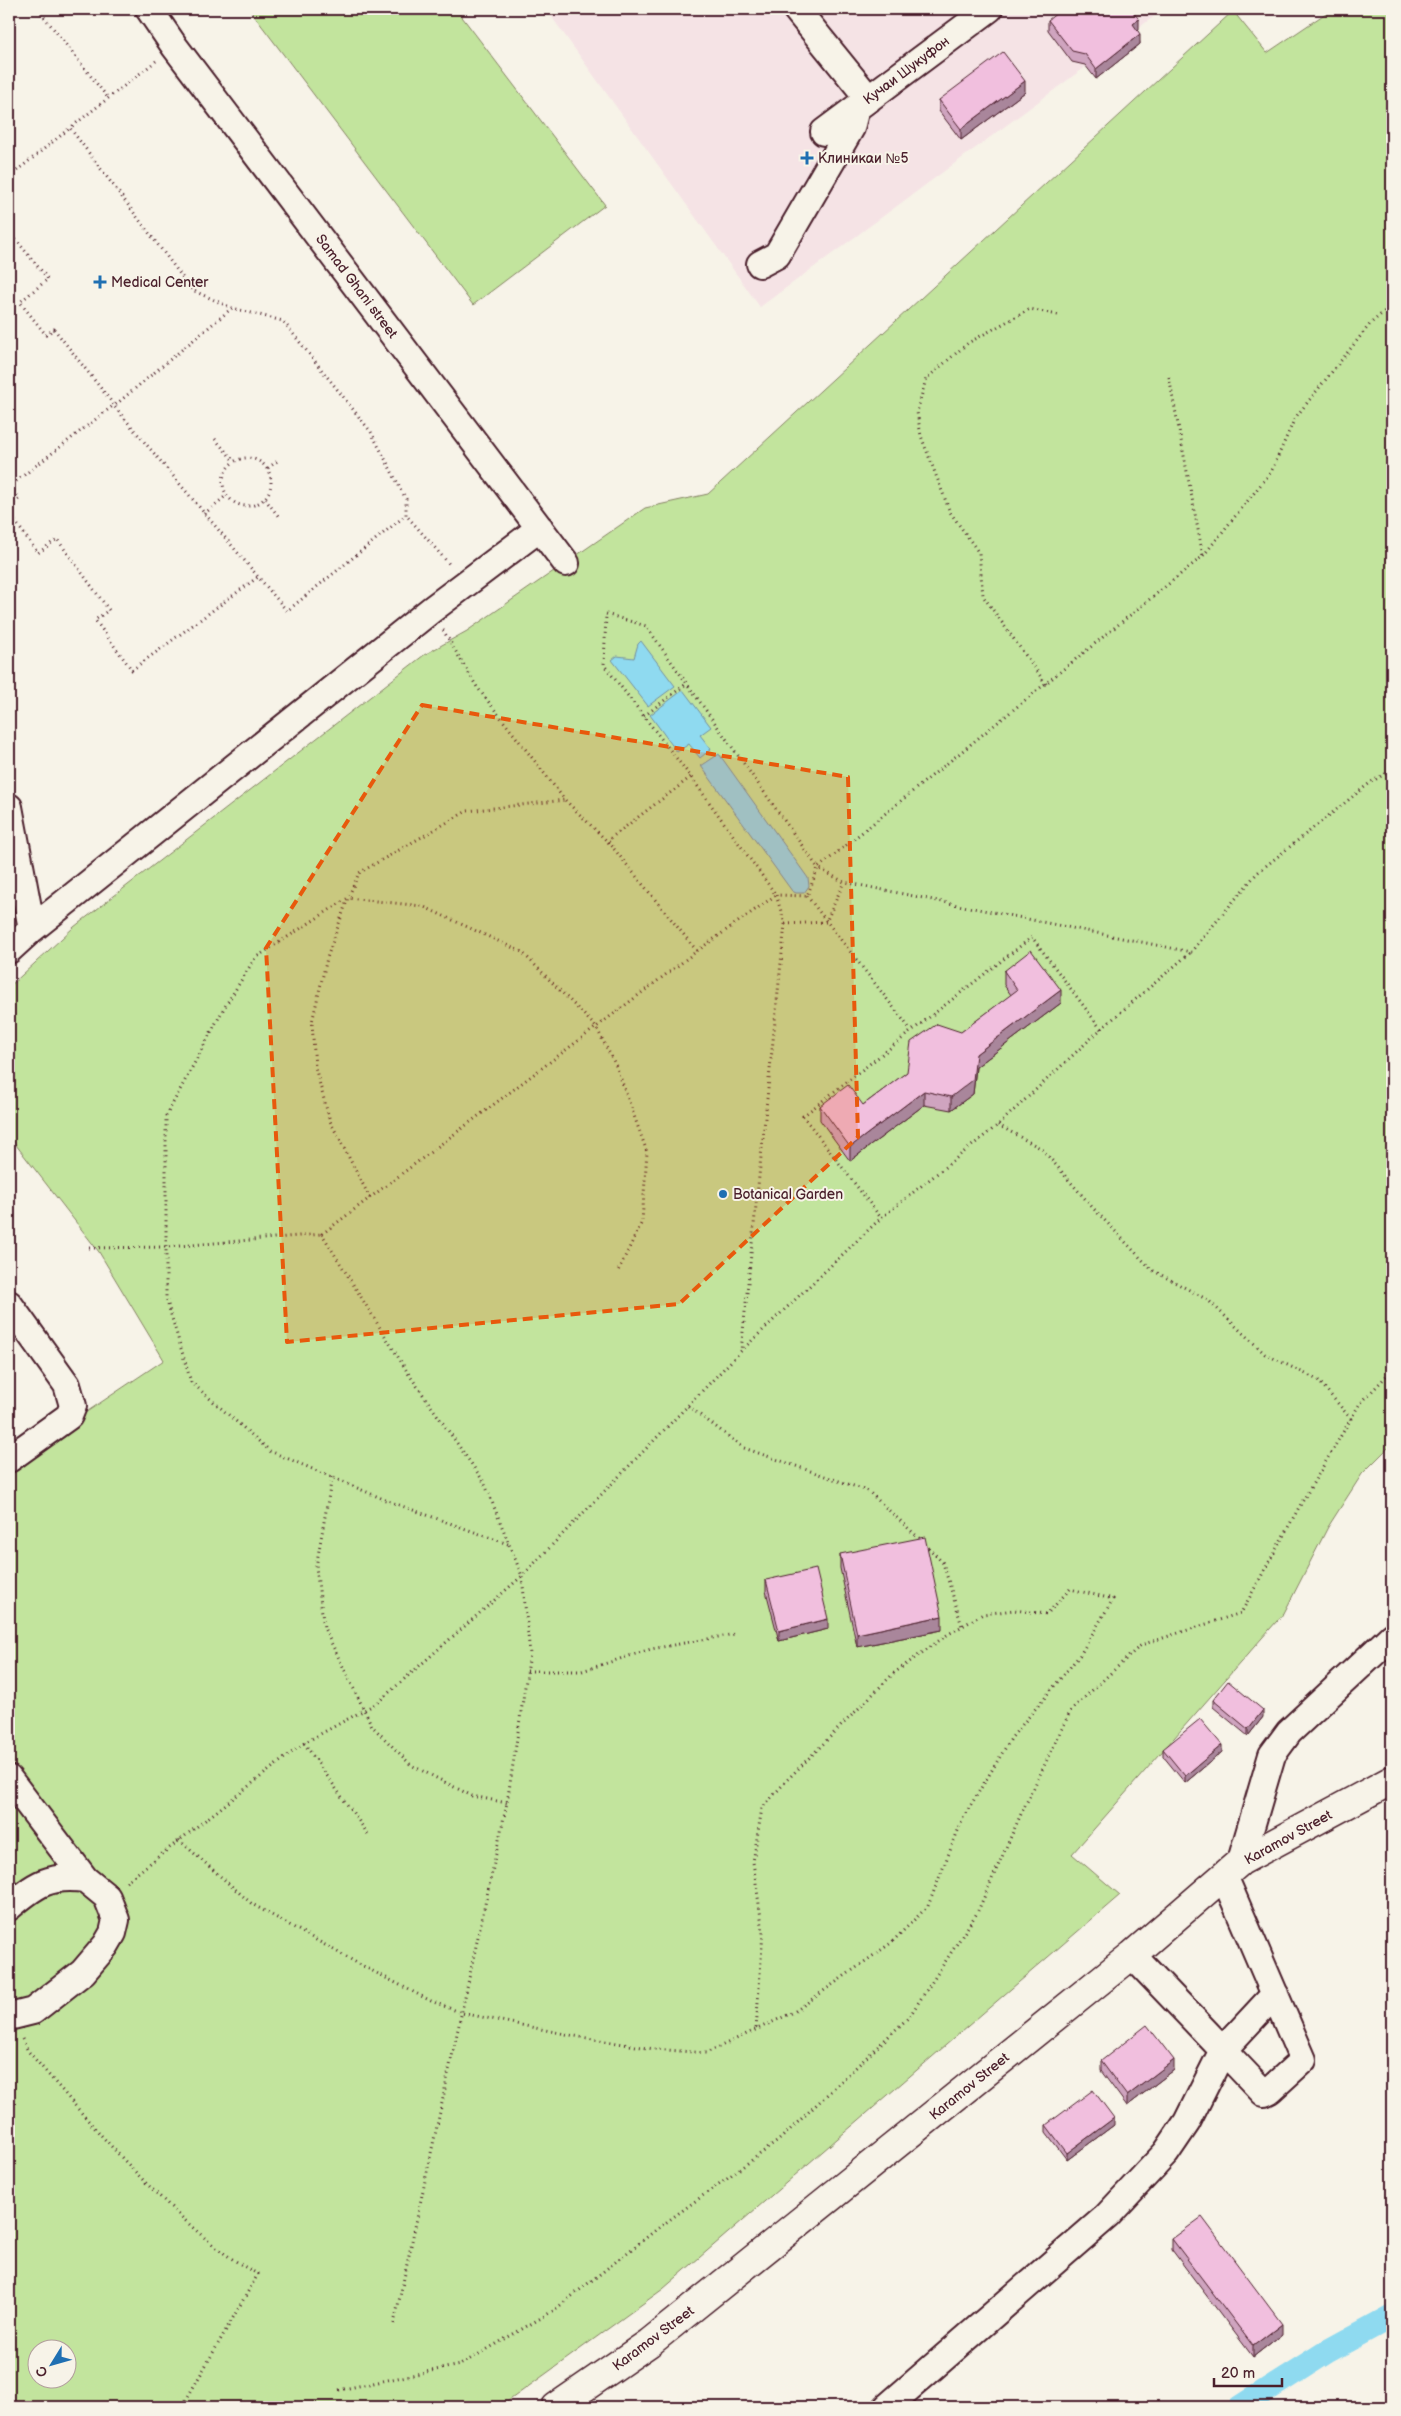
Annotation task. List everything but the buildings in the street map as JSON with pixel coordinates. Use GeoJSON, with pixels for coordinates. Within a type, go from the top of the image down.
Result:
{"type":"FeatureCollection","features":[{"type":"Feature","properties":{"kind":"main road","name":"Karamov Street"},"geometry":{"type":"LineString","coordinates":[[556,2407],[649,2343],[1132,1955],[1232,1868],[1392,1780]]}},
{"type":"Feature","properties":{"kind":"street","name":"Samad Ghani street"},"geometry":{"type":"LineString","coordinates":[[149,9],[175,47],[566,563]]}},
{"type":"Feature","properties":{"kind":"street"},"geometry":{"type":"LineString","coordinates":[[760,264],[777,255],[851,128],[862,103],[796,9]]}},
{"type":"Feature","properties":{"kind":"street","name":"Кучаи Шукуфон"},"geometry":{"type":"LineString","coordinates":[[824,132],[862,103],[960,17],[989,9]]}},
{"type":"Feature","properties":{"kind":"street"},"geometry":{"type":"LineString","coordinates":[[9,950],[32,929],[431,610],[540,528]]}},
{"type":"Feature","properties":{"kind":"street"},"geometry":{"type":"LineString","coordinates":[[9,807],[32,929]]}},
{"type":"Feature","properties":{"kind":"street"},"geometry":{"type":"LineString","coordinates":[[9,1304],[67,1385],[73,1406],[70,1416],[9,1459]]}},
{"type":"Feature","properties":{"kind":"street"},"geometry":{"type":"LineString","coordinates":[[1132,1955],[1264,2092],[1270,2090],[1301,2065],[1303,2060],[1275,1994],[1232,1868],[1272,1755],[1289,1732],[1392,1636]]}},
{"type":"Feature","properties":{"kind":"street"},"geometry":{"type":"LineString","coordinates":[[9,1779],[85,1879],[107,1897],[116,1920],[113,1933],[97,1957],[83,1972],[33,2011],[10,2017]]}},
{"type":"Feature","properties":{"kind":"street"},"geometry":{"type":"LineString","coordinates":[[9,1907],[32,1887],[43,1882],[58,1878],[85,1879]]}},
{"type":"Feature","properties":{"kind":"street"},"geometry":{"type":"LineString","coordinates":[[887,2407],[1107,2216],[1172,2145],[1187,2122],[1223,2050],[1275,1994]]}},
{"type":"Feature","properties":{"kind":"path"},"geometry":{"type":"LineString","coordinates":[[38,9],[108,98]]}},
{"type":"Feature","properties":{"kind":"path"},"geometry":{"type":"LineString","coordinates":[[9,177],[175,47]]}},
{"type":"Feature","properties":{"kind":"path"},"geometry":{"type":"LineString","coordinates":[[70,128],[192,290],[232,308],[283,321],[372,432],[406,499],[406,515],[467,584]]}},
{"type":"Feature","properties":{"kind":"path"},"geometry":{"type":"LineString","coordinates":[[9,231],[48,279],[20,302],[46,335],[54,329],[114,406],[286,611],[406,515]]}},
{"type":"Feature","properties":{"kind":"path"},"geometry":{"type":"LineString","coordinates":[[807,896],[818,868],[1203,556],[1271,472],[1295,418],[1371,322],[1392,305]]}},
{"type":"Feature","properties":{"kind":"path"},"geometry":{"type":"LineString","coordinates":[[9,507],[19,499],[10,486],[114,406],[232,308]]}},
{"type":"Feature","properties":{"kind":"path"},"geometry":{"type":"LineString","coordinates":[[1046,684],[983,596],[979,553],[950,512],[921,436],[917,412],[926,379],[968,343],[1030,309],[1058,316]]}},
{"type":"Feature","properties":{"kind":"path"},"geometry":{"type":"LineString","coordinates":[[1169,377],[1203,556]]}},
{"type":"Feature","properties":{"kind":"path"},"geometry":{"type":"LineString","coordinates":[[215,439],[234,461]]}},
{"type":"Feature","properties":{"kind":"path"},"geometry":{"type":"LineString","coordinates":[[246,457],[258,460],[268,468],[272,479],[270,490],[264,499],[255,505],[244,506],[234,503],[227,495],[223,483],[225,471],[234,461],[246,457]]}},
{"type":"Feature","properties":{"kind":"path"},"geometry":{"type":"LineString","coordinates":[[268,468],[279,460]]}},
{"type":"Feature","properties":{"kind":"path"},"geometry":{"type":"LineString","coordinates":[[204,514],[227,495]]}},
{"type":"Feature","properties":{"kind":"path"},"geometry":{"type":"LineString","coordinates":[[264,499],[279,517]]}},
{"type":"Feature","properties":{"kind":"path"},"geometry":{"type":"LineString","coordinates":[[9,513],[38,553],[57,539],[109,610],[95,620],[132,670],[258,577]]}},
{"type":"Feature","properties":{"kind":"path"},"geometry":{"type":"LineString","coordinates":[[431,610],[477,687],[565,800],[614,849]]}},
{"type":"Feature","properties":{"kind":"path"},"geometry":{"type":"LineString","coordinates":[[741,1352],[785,924],[776,895],[691,777],[604,665],[606,614],[646,626],[818,868],[844,882],[1191,952]]}},
{"type":"Feature","properties":{"kind":"path"},"geometry":{"type":"LineString","coordinates":[[644,716],[686,684]]}},
{"type":"Feature","properties":{"kind":"path"},"geometry":{"type":"LineString","coordinates":[[107,1897],[304,1743],[377,1703],[522,1576],[741,1352],[881,1218],[998,1125],[1101,1029],[1191,952],[1257,873],[1371,782],[1392,770]]}},
{"type":"Feature","properties":{"kind":"path"},"geometry":{"type":"LineString","coordinates":[[691,777],[608,840],[697,951]]}},
{"type":"Feature","properties":{"kind":"path"},"geometry":{"type":"LineString","coordinates":[[370,1198],[330,1121],[316,1067],[312,1022],[327,958],[359,873],[467,810],[565,800]]}},
{"type":"Feature","properties":{"kind":"path"},"geometry":{"type":"LineString","coordinates":[[826,922],[844,882]]}},
{"type":"Feature","properties":{"kind":"path"},"geometry":{"type":"LineString","coordinates":[[89,1248],[167,1247],[322,1234],[697,951],[776,895],[807,896]]}},
{"type":"Feature","properties":{"kind":"path"},"geometry":{"type":"LineString","coordinates":[[807,896],[911,1030]]}},
{"type":"Feature","properties":{"kind":"path"},"geometry":{"type":"LineString","coordinates":[[509,1544],[388,1501],[270,1450],[191,1382],[166,1298],[166,1116],[224,1008],[255,958],[348,898],[422,906],[522,952],[596,1027],[616,1068],[647,1152],[642,1222],[617,1273]]}},
{"type":"Feature","properties":{"kind":"path"},"geometry":{"type":"LineString","coordinates":[[785,924],[826,922]]}},
{"type":"Feature","properties":{"kind":"path"},"geometry":{"type":"LineString","coordinates":[[881,1218],[803,1116],[1032,937],[1101,1029]]}},
{"type":"Feature","properties":{"kind":"path"},"geometry":{"type":"LineString","coordinates":[[998,1125],[1042,1149],[1093,1208],[1152,1270],[1208,1300],[1265,1354],[1318,1380],[1351,1419]]}},
{"type":"Feature","properties":{"kind":"path"},"geometry":{"type":"LineString","coordinates":[[322,1234],[408,1373],[484,1482],[522,1576],[530,1654],[507,1803],[394,2324]]}},
{"type":"Feature","properties":{"kind":"path"},"geometry":{"type":"LineString","coordinates":[[339,2390],[460,2365],[553,2311],[661,2226],[778,2141],[909,2017],[977,1912],[1071,1710],[1141,1645],[1241,1613],[1302,1502],[1359,1405],[1392,1370]]}},
{"type":"Feature","properties":{"kind":"path"},"geometry":{"type":"LineString","coordinates":[[688,1406],[744,1448],[868,1491],[943,1563],[962,1626]]}},
{"type":"Feature","properties":{"kind":"path"},"geometry":{"type":"LineString","coordinates":[[332,1477],[316,1567],[324,1628],[372,1726],[411,1765],[472,1796],[507,1803]]}},
{"type":"Feature","properties":{"kind":"path"},"geometry":{"type":"LineString","coordinates":[[179,1840],[252,1904],[357,1963],[431,2001],[462,2013],[593,2039],[654,2049],[706,2053],[756,2030],[794,2012],[891,1943],[928,1906],[963,1818],[1012,1736],[1080,1655],[1113,1599],[1070,1589],[1047,1614],[1014,1610],[983,1614],[962,1626],[894,1673],[788,1779],[762,1808],[753,1862],[763,1932],[756,2030]]}},
{"type":"Feature","properties":{"kind":"path"},"geometry":{"type":"LineString","coordinates":[[527,1672],[582,1671],[650,1649],[735,1634]]}},
{"type":"Feature","properties":{"kind":"path"},"geometry":{"type":"LineString","coordinates":[[304,1743],[370,1837]]}},
{"type":"Feature","properties":{"kind":"path"},"geometry":{"type":"LineString","coordinates":[[10,2017],[28,2051],[136,2175],[198,2233],[238,2264],[258,2274],[182,2407]]}},
{"type":"Feature","properties":{"kind":"highlighted area"},"geometry":{"type":"Polygon","coordinates":[[[422,705],[848,777],[858,1137],[679,1304],[287,1342],[266,948],[422,705]]]}},
{"type":"Feature","properties":{"kind":"shaded area","name":"Клиникаи №5"},"geometry":{"type":"Polygon","coordinates":[[[546,9],[1164,9],[760,307],[546,9]]]}},
{"type":"Feature","properties":{"kind":"green space"},"geometry":{"type":"Polygon","coordinates":[[[249,9],[456,9],[605,205],[473,305],[249,9]]]}},
{"type":"Feature","properties":{"kind":"green space","name":"Botanical Garden"},"geometry":{"type":"Polygon","coordinates":[[[1332,9],[1392,9],[1392,1444],[1362,1474],[1328,1527],[1284,1613],[1072,1854],[1120,1895],[663,2289],[500,2407],[9,2407],[9,1464],[164,1360],[99,1252],[9,1136],[9,987],[74,927],[424,655],[467,631],[645,508],[708,494],[1233,11],[1267,53],[1332,9]]]}},
{"type":"Feature","properties":{"kind":"water"},"geometry":{"type":"Polygon","coordinates":[[[641,641],[675,686],[648,706],[612,660],[617,656],[634,658],[638,644],[641,641]]]}},
{"type":"Feature","properties":{"kind":"water"},"geometry":{"type":"Polygon","coordinates":[[[683,690],[711,727],[700,735],[711,749],[700,758],[689,744],[677,752],[650,715],[683,690]]]}},
{"type":"Feature","properties":{"kind":"water"},"geometry":{"type":"Polygon","coordinates":[[[719,754],[808,878],[809,886],[804,893],[792,891],[701,766],[719,754]]]}},
{"type":"Feature","properties":{"kind":"waterway"},"geometry":{"type":"LineString","coordinates":[[1240,2407],[1328,2351],[1392,2316]]}},
{"type":"Feature","properties":{"kind":"place","name":"Клиникаи №5"},"geometry":{"type":"Point","coordinates":[807,158]}},
{"type":"Feature","properties":{"kind":"place","name":"Medical Center"},"geometry":{"type":"Point","coordinates":[100,282]}},
{"type":"Feature","properties":{"kind":"place","name":"Botanical Garden"},"geometry":{"type":"Point","coordinates":[723,1194]}}]}
